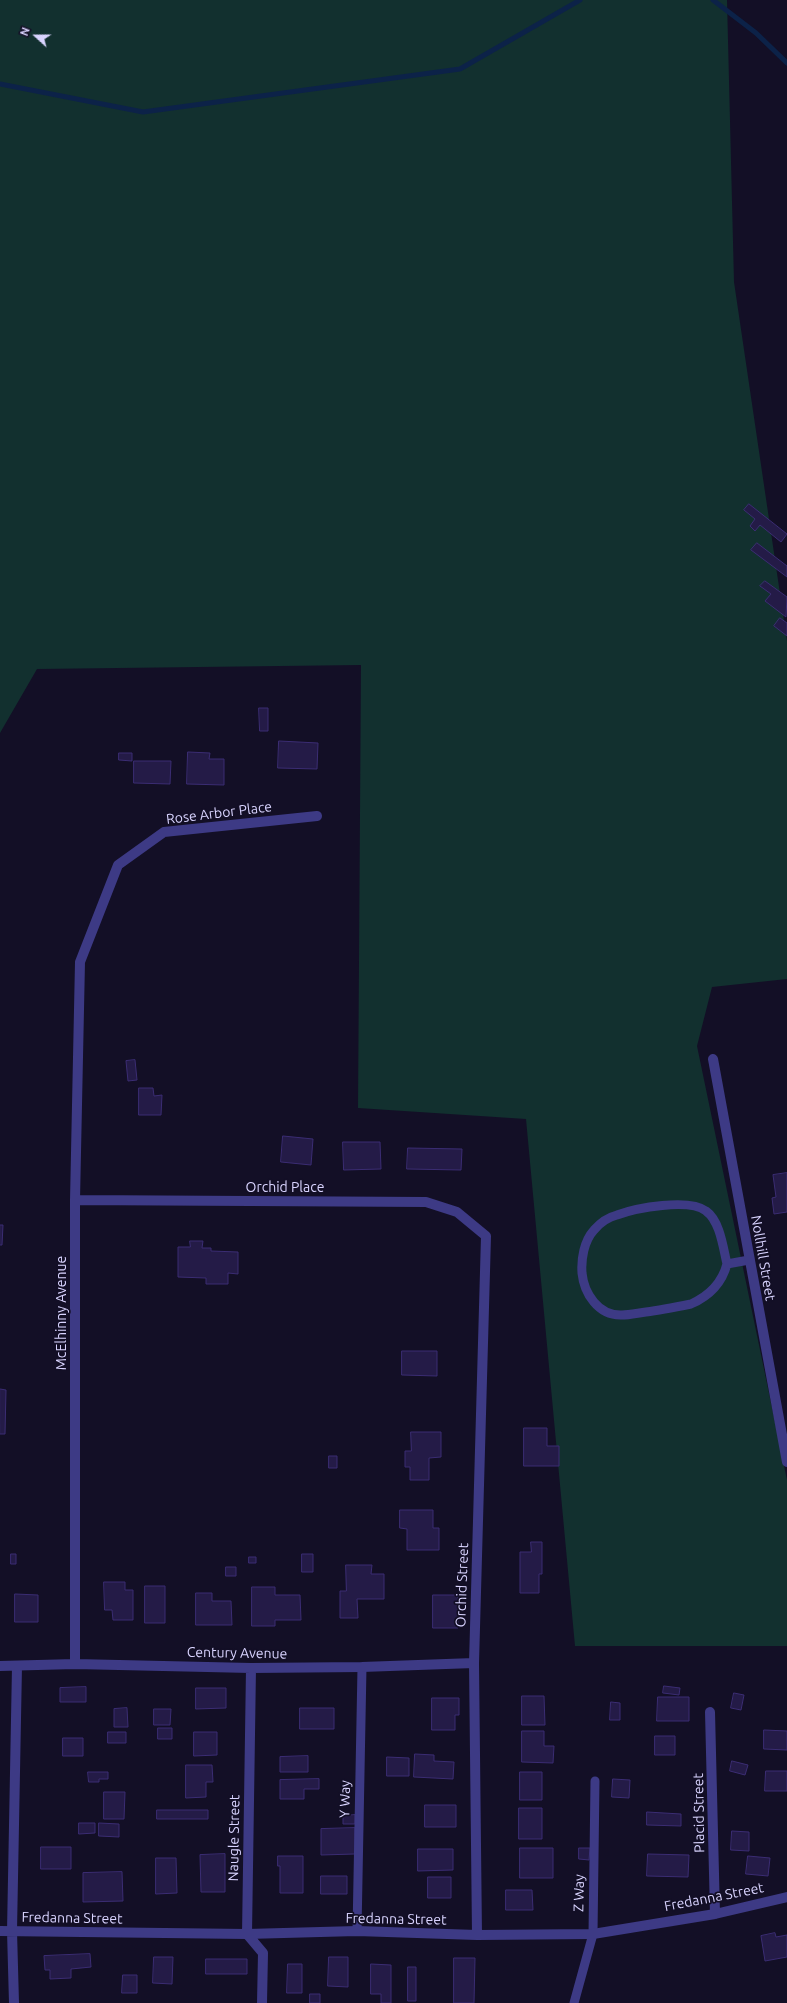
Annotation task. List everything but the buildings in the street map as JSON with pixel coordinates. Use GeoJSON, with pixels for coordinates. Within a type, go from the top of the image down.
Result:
{"type":"FeatureCollection","features":[{"type":"Feature","properties":{"kind":"street","name":"Rose Arbor Place"},"geometry":{"type":"LineString","coordinates":[[80,962],[118,865],[164,832],[317,816]]}},
{"type":"Feature","properties":{"kind":"street","name":"McElhinny Avenue"},"geometry":{"type":"LineString","coordinates":[[75,1664],[74,1200],[80,962]]}},
{"type":"Feature","properties":{"kind":"street","name":"Nollhill Street"},"geometry":{"type":"LineString","coordinates":[[713,1059],[787,1462]]}},
{"type":"Feature","properties":{"kind":"street","name":"Orchid Place"},"geometry":{"type":"LineString","coordinates":[[74,1200],[426,1202],[457,1212],[486,1236]]}},
{"type":"Feature","properties":{"kind":"street","name":"Orchid Street"},"geometry":{"type":"LineString","coordinates":[[477,1935],[474,1663],[486,1236]]}},
{"type":"Feature","properties":{"kind":"street","name":"Century Avenue"},"geometry":{"type":"LineString","coordinates":[[0,1666],[75,1664],[251,1668],[362,1667],[474,1663]]}},
{"type":"Feature","properties":{"kind":"street"},"geometry":{"type":"LineString","coordinates":[[14,2003],[12,1931],[17,1666]]}},
{"type":"Feature","properties":{"kind":"street","name":"Naugle Street"},"geometry":{"type":"LineString","coordinates":[[247,1934],[251,1668]]}},
{"type":"Feature","properties":{"kind":"street","name":"Placid Street"},"geometry":{"type":"LineString","coordinates":[[710,1712],[715,1914]]}},
{"type":"Feature","properties":{"kind":"street","name":"Fredanna Street"},"geometry":{"type":"LineString","coordinates":[[0,1931],[247,1934],[357,1931],[477,1935],[593,1934],[715,1914],[787,1897]]}},
{"type":"Feature","properties":{"kind":"street"},"geometry":{"type":"LineString","coordinates":[[247,1934],[263,1953],[262,2003]]}},
{"type":"Feature","properties":{"kind":"lane"},"geometry":{"type":"LineString","coordinates":[[679,1203],[697,1206],[706,1211],[712,1218],[719,1235],[726,1264],[724,1273],[719,1282],[700,1300],[672,1308],[620,1315],[602,1310],[594,1303],[585,1286],[582,1268],[584,1252],[590,1235],[595,1229],[610,1218],[626,1212],[679,1203]]}},
{"type":"Feature","properties":{"kind":"lane"},"geometry":{"type":"LineString","coordinates":[[726,1264],[749,1260]]}},
{"type":"Feature","properties":{"kind":"lane","name":"Y Way"},"geometry":{"type":"LineString","coordinates":[[357,1931],[362,1667]]}},
{"type":"Feature","properties":{"kind":"lane","name":"Z Way"},"geometry":{"type":"LineString","coordinates":[[574,2003],[593,1934],[595,1781]]}},
{"type":"Feature","properties":{"kind":"green space"},"geometry":{"type":"Polygon","coordinates":[[[0,0],[727,0],[734,282],[787,641],[787,979],[712,987],[697,1046],[787,1480],[787,1646],[575,1646],[526,1119],[358,1108],[361,665],[37,669],[0,733],[0,0]]]}},
{"type":"Feature","properties":{"kind":"waterway"},"geometry":{"type":"LineString","coordinates":[[0,84],[143,112],[460,69],[580,0]]}},
{"type":"Feature","properties":{"kind":"waterway"},"geometry":{"type":"LineString","coordinates":[[713,0],[756,33],[787,63]]}}]}
